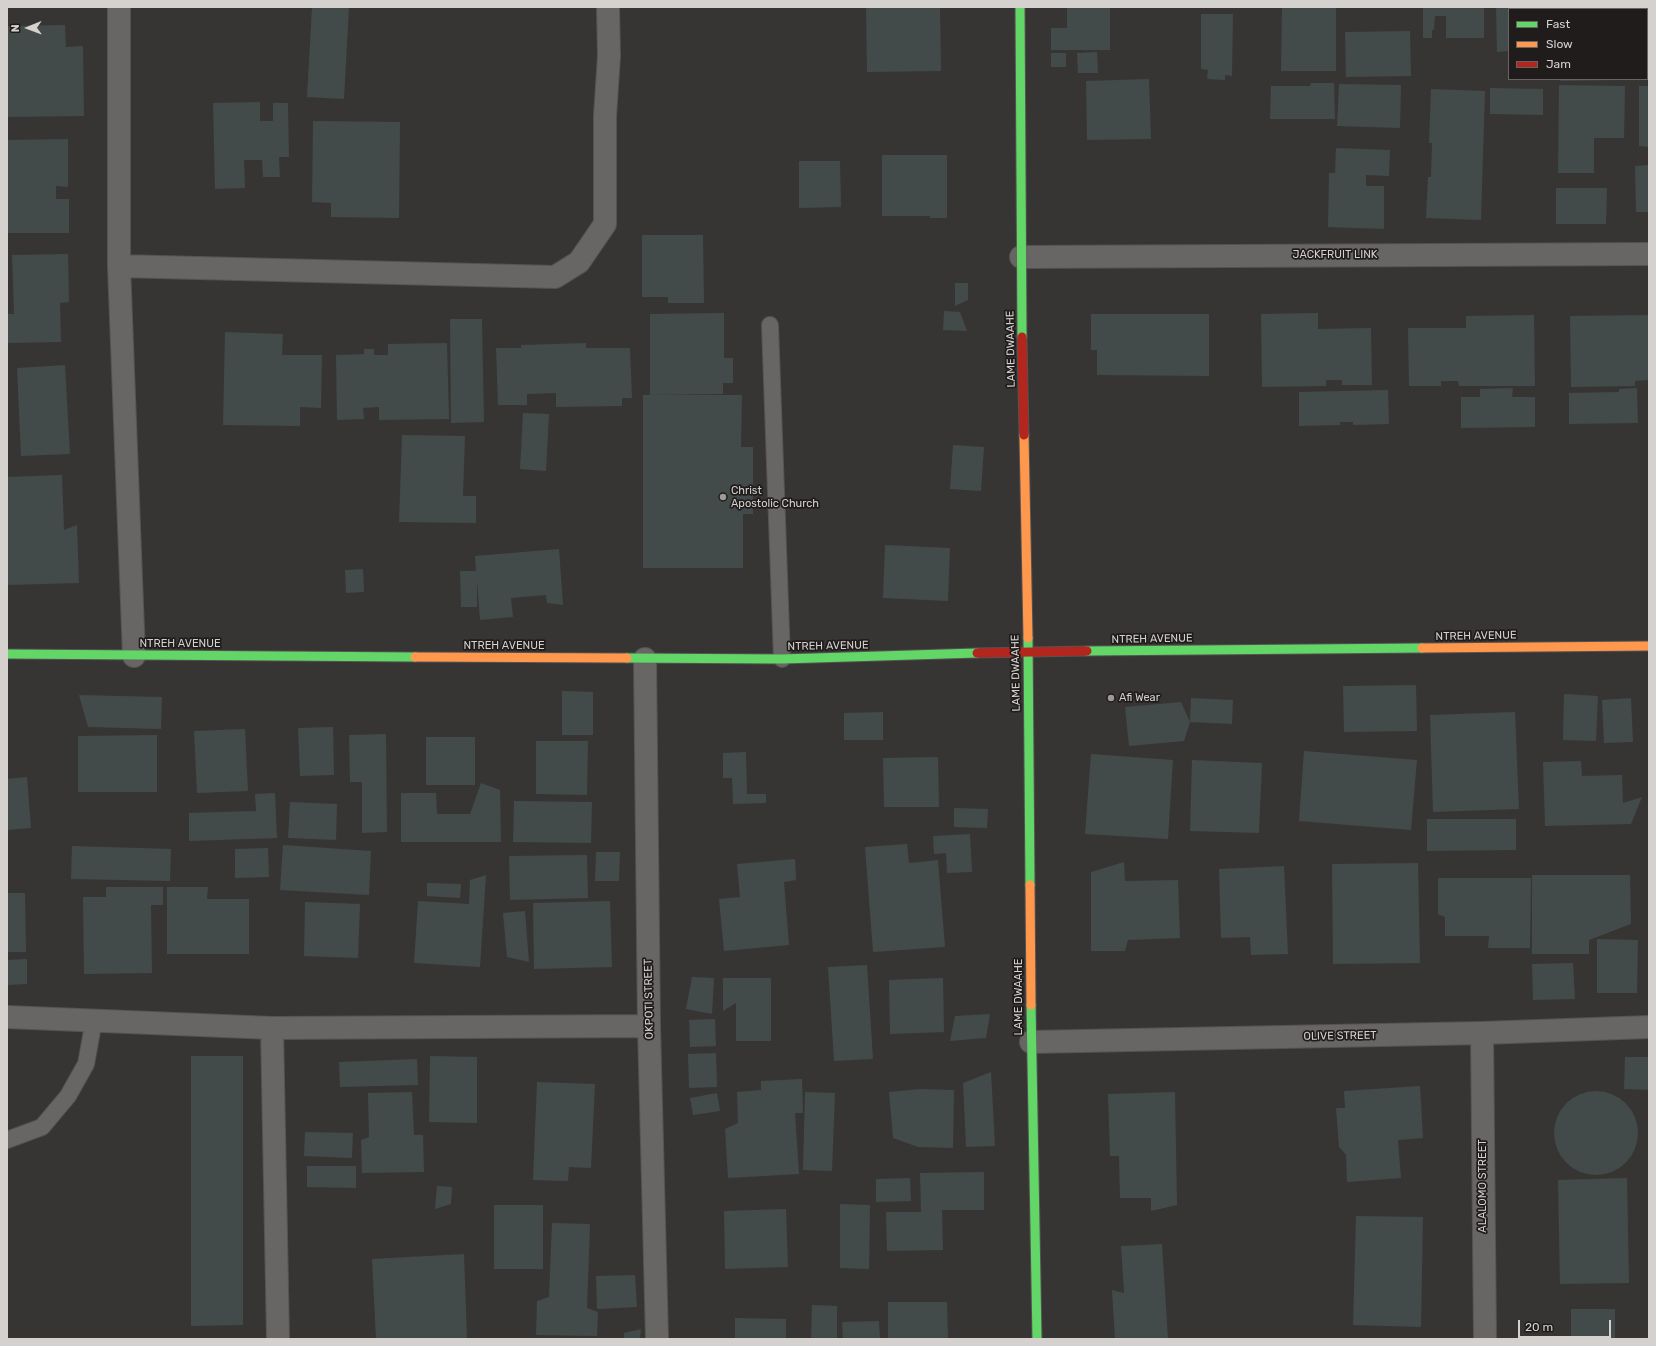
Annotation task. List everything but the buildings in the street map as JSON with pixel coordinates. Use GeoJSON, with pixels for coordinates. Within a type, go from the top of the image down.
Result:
{"type":"FeatureCollection","features":[{"type":"Feature","properties":{"kind":"street"},"geometry":{"type":"LineString","coordinates":[[119,7],[119,266],[134,656]]}},
{"type":"Feature","properties":{"kind":"street"},"geometry":{"type":"LineString","coordinates":[[119,266],[555,278],[579,262],[605,224],[604,116],[609,56],[608,7]]}},
{"type":"Feature","properties":{"kind":"street","name":"LAME DWAAHE"},"geometry":{"type":"LineString","coordinates":[[1020,7],[1021,257],[1028,652],[1031,1042],[1037,1339]]}},
{"type":"Feature","properties":{"kind":"street","name":"JACKFRUIT LINK"},"geometry":{"type":"LineString","coordinates":[[1021,257],[1649,254]]}},
{"type":"Feature","properties":{"kind":"street","name":"NTREH AVENUE"},"geometry":{"type":"LineString","coordinates":[[7,654],[782,659],[1028,652],[1649,646]]}},
{"type":"Feature","properties":{"kind":"street","name":"OKPOTI STREET"},"geometry":{"type":"LineString","coordinates":[[645,659],[649,1026],[657,1339]]}},
{"type":"Feature","properties":{"kind":"street"},"geometry":{"type":"LineString","coordinates":[[7,1017],[272,1028],[649,1026]]}},
{"type":"Feature","properties":{"kind":"street","name":"OLIVE STREET"},"geometry":{"type":"LineString","coordinates":[[1031,1042],[1482,1033],[1649,1027]]}},
{"type":"Feature","properties":{"kind":"street"},"geometry":{"type":"LineString","coordinates":[[272,1028],[278,1339]]}},
{"type":"Feature","properties":{"kind":"street","name":"ALALOMO STREET"},"geometry":{"type":"LineString","coordinates":[[1482,1033],[1484,1339]]}},
{"type":"Feature","properties":{"kind":"lane"},"geometry":{"type":"LineString","coordinates":[[770,325],[782,659]]}},
{"type":"Feature","properties":{"kind":"lane"},"geometry":{"type":"LineString","coordinates":[[7,1140],[42,1127],[68,1096],[86,1064],[94,1020]]}},
{"type":"Feature","properties":{"kind":"traffic: fast"},"geometry":{"type":"LineString","coordinates":[[1020,7],[1022,337]]}},
{"type":"Feature","properties":{"kind":"traffic: fast"},"geometry":{"type":"LineString","coordinates":[[1028,638],[1030,885]]}},
{"type":"Feature","properties":{"kind":"traffic: fast"},"geometry":{"type":"LineString","coordinates":[[1087,651],[1422,648]]}},
{"type":"Feature","properties":{"kind":"traffic: fast"},"geometry":{"type":"LineString","coordinates":[[627,658],[782,659],[977,653]]}},
{"type":"Feature","properties":{"kind":"traffic: fast"},"geometry":{"type":"LineString","coordinates":[[7,654],[415,657]]}},
{"type":"Feature","properties":{"kind":"traffic: fast"},"geometry":{"type":"LineString","coordinates":[[1031,1005],[1037,1339]]}},
{"type":"Feature","properties":{"kind":"traffic: slow"},"geometry":{"type":"LineString","coordinates":[[1024,435],[1028,638]]}},
{"type":"Feature","properties":{"kind":"traffic: slow"},"geometry":{"type":"LineString","coordinates":[[1422,648],[1649,646]]}},
{"type":"Feature","properties":{"kind":"traffic: slow"},"geometry":{"type":"LineString","coordinates":[[415,657],[627,658]]}},
{"type":"Feature","properties":{"kind":"traffic: slow"},"geometry":{"type":"LineString","coordinates":[[1030,885],[1031,1005]]}},
{"type":"Feature","properties":{"kind":"traffic: jam"},"geometry":{"type":"LineString","coordinates":[[1022,337],[1024,435]]}},
{"type":"Feature","properties":{"kind":"traffic: jam"},"geometry":{"type":"LineString","coordinates":[[977,653],[1087,651]]}},
{"type":"Feature","properties":{"kind":"place","name":"Christ Apostolic Church"},"geometry":{"type":"Point","coordinates":[723,497]}},
{"type":"Feature","properties":{"kind":"place","name":"Afi Wear"},"geometry":{"type":"Point","coordinates":[1111,698]}}]}
